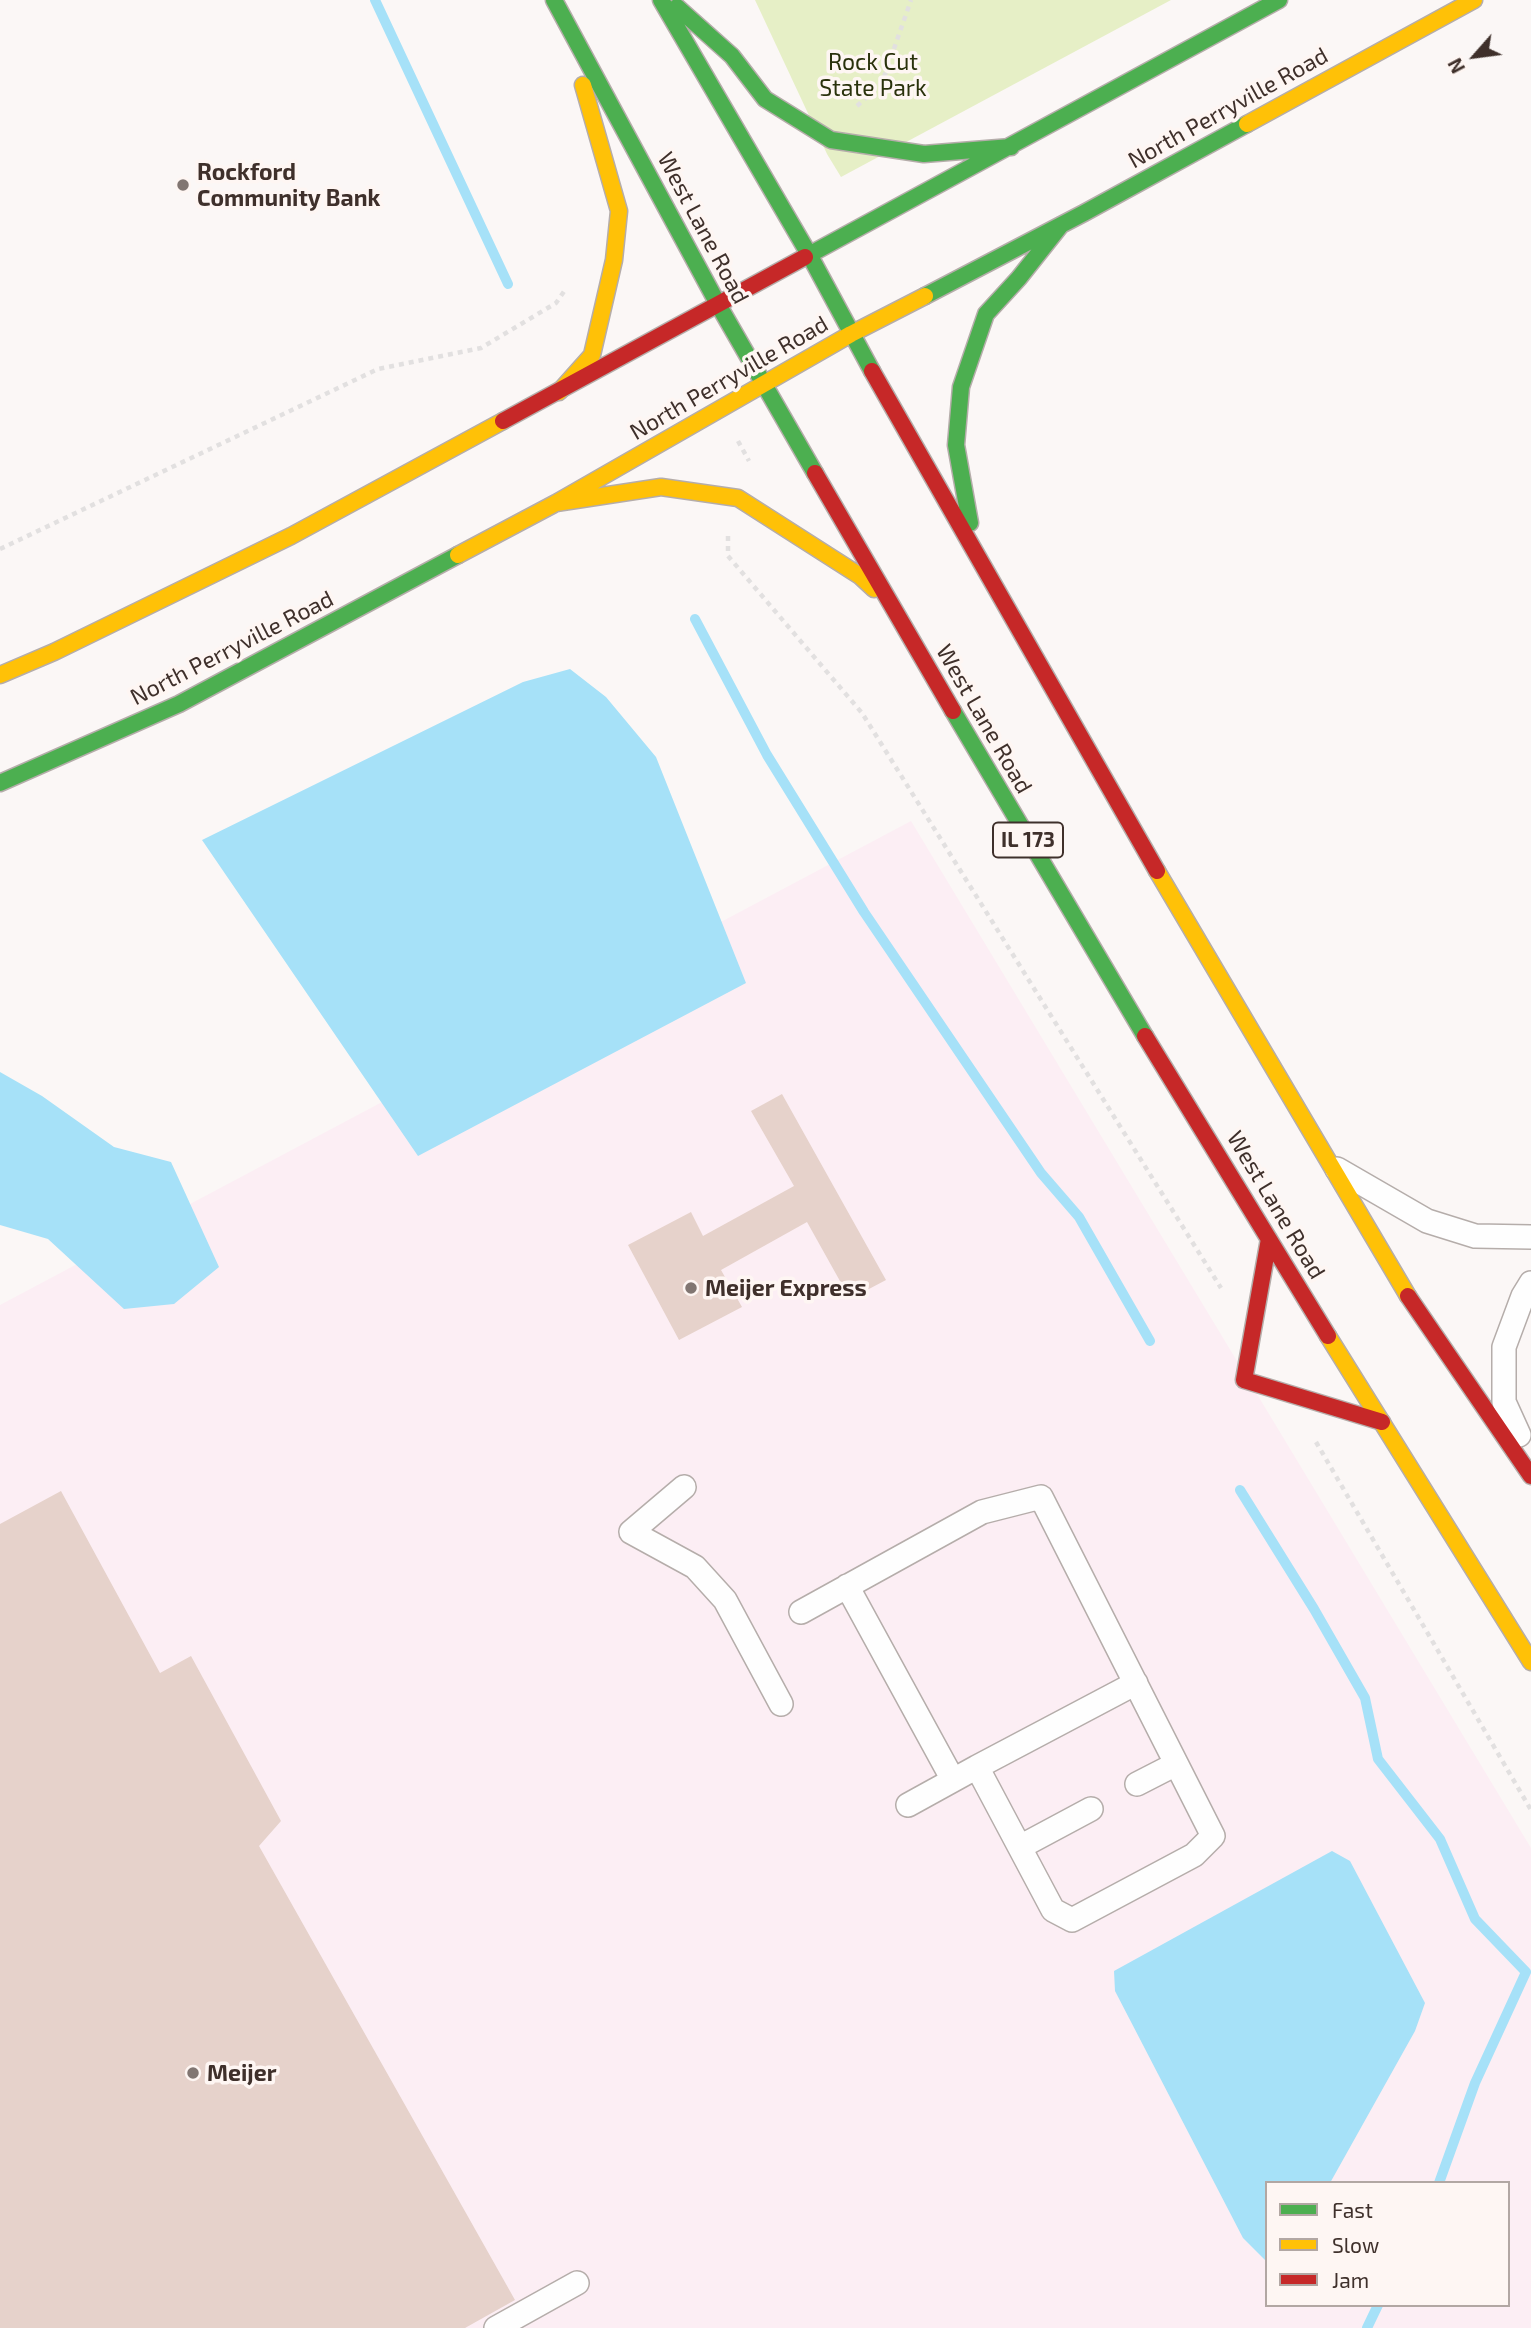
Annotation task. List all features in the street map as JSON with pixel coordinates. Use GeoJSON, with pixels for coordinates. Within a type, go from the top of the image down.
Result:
{"type":"FeatureCollection","features":[{"type":"Feature","properties":{"kind":"main road"},"geometry":{"type":"LineString","coordinates":[[661,0],[810,256],[851,334],[1106,783],[1329,1165],[1420,1315],[1531,1476]]}},
{"type":"Feature","properties":{"kind":"main road"},"geometry":{"type":"LineString","coordinates":[[670,0],[732,56],[765,99],[831,140],[924,154],[1011,147]]}},
{"type":"Feature","properties":{"kind":"main road"},"geometry":{"type":"LineString","coordinates":[[0,675],[54,652],[292,537],[1279,0]]}},
{"type":"Feature","properties":{"kind":"main road","name":"North Perryville Road"},"geometry":{"type":"LineString","coordinates":[[0,783],[179,704],[556,503],[851,334],[1061,225],[1474,0]]}},
{"type":"Feature","properties":{"kind":"main road"},"geometry":{"type":"LineString","coordinates":[[558,6],[620,211],[614,260],[592,355],[559,392]]}},
{"type":"Feature","properties":{"kind":"main road","name":"West Lane Road"},"geometry":{"type":"LineString","coordinates":[[558,6],[719,306],[888,601],[1098,958],[1531,1662]]}},
{"type":"Feature","properties":{"kind":"main road"},"geometry":{"type":"LineString","coordinates":[[975,552],[956,445],[961,387],[986,314],[1061,225]]}},
{"type":"Feature","properties":{"kind":"main road"},"geometry":{"type":"LineString","coordinates":[[556,503],[661,487],[738,498],[860,576],[888,601]]}},
{"type":"Feature","properties":{"kind":"main road"},"geometry":{"type":"LineString","coordinates":[[1269,1239],[1244,1380],[1382,1422]]}},
{"type":"Feature","properties":{"kind":"lane"},"geometry":{"type":"LineString","coordinates":[[1329,1165],[1427,1221],[1475,1236],[1531,1237]]}},
{"type":"Feature","properties":{"kind":"lane"},"geometry":{"type":"LineString","coordinates":[[1531,1283],[1523,1296],[1504,1347],[1504,1402],[1531,1464]]}},
{"type":"Feature","properties":{"kind":"lane"},"geometry":{"type":"LineString","coordinates":[[684,1487],[631,1532],[695,1567],[725,1600],[781,1704]]}},
{"type":"Feature","properties":{"kind":"lane"},"geometry":{"type":"LineString","coordinates":[[801,1612],[982,1512],[1041,1497],[1213,1836],[1194,1855],[1072,1920],[1053,1910],[977,1767]]}},
{"type":"Feature","properties":{"kind":"lane"},"geometry":{"type":"LineString","coordinates":[[847,1586],[953,1780]]}},
{"type":"Feature","properties":{"kind":"lane"},"geometry":{"type":"LineString","coordinates":[[908,1805],[1136,1683]]}},
{"type":"Feature","properties":{"kind":"lane"},"geometry":{"type":"LineString","coordinates":[[1137,1784],[1176,1763]]}},
{"type":"Feature","properties":{"kind":"lane"},"geometry":{"type":"LineString","coordinates":[[1020,1847],[1091,1809]]}},
{"type":"Feature","properties":{"kind":"lane"},"geometry":{"type":"LineString","coordinates":[[496,2328],[577,2283]]}},
{"type":"Feature","properties":{"kind":"path"},"geometry":{"type":"LineString","coordinates":[[855,108],[882,83],[911,0]]}},
{"type":"Feature","properties":{"kind":"path"},"geometry":{"type":"LineString","coordinates":[[0,549],[378,369],[481,348],[556,303],[569,284]]}},
{"type":"Feature","properties":{"kind":"path"},"geometry":{"type":"LineString","coordinates":[[736,436],[752,468]]}},
{"type":"Feature","properties":{"kind":"path"},"geometry":{"type":"LineString","coordinates":[[727,533],[727,556],[862,713],[1222,1290]]}},
{"type":"Feature","properties":{"kind":"path"},"geometry":{"type":"LineString","coordinates":[[1312,1435],[1531,1810]]}},
{"type":"Feature","properties":{"kind":"shaded area"},"geometry":{"type":"Polygon","coordinates":[[[911,821],[1531,1848],[1531,2328],[0,2328],[0,1305],[911,821]]]}},
{"type":"Feature","properties":{"kind":"green space","name":"Rock Cut State Park"},"geometry":{"type":"Polygon","coordinates":[[[755,0],[1171,0],[841,177],[827,154],[755,0]]]}},
{"type":"Feature","properties":{"kind":"water"},"geometry":{"type":"Polygon","coordinates":[[[570,669],[606,697],[656,757],[746,983],[418,1156],[202,840],[523,682],[570,669]]]}},
{"type":"Feature","properties":{"kind":"water"},"geometry":{"type":"Polygon","coordinates":[[[0,1072],[42,1096],[114,1147],[171,1162],[219,1267],[174,1304],[124,1309],[48,1239],[0,1225],[0,1072]]]}},
{"type":"Feature","properties":{"kind":"water"},"geometry":{"type":"Polygon","coordinates":[[[1332,1851],[1350,1861],[1425,2003],[1415,2031],[1331,2181],[1265,2181],[1265,2260],[1243,2238],[1115,1991],[1114,1971],[1332,1851]]]}},
{"type":"Feature","properties":{"kind":"building"},"geometry":{"type":"Polygon","coordinates":[[[782,1094],[886,1280],[850,1299],[807,1222],[721,1270],[742,1307],[679,1340],[628,1245],[691,1212],[703,1236],[794,1186],[751,1111],[782,1094]]]}},
{"type":"Feature","properties":{"kind":"building","name":"Meijer"},"geometry":{"type":"Polygon","coordinates":[[[61,1491],[160,1673],[191,1656],[281,1821],[259,1846],[515,2300],[465,2328],[0,2328],[0,1524],[61,1491]]]}},
{"type":"Feature","properties":{"kind":"waterway"},"geometry":{"type":"LineString","coordinates":[[375,0],[508,284]]}},
{"type":"Feature","properties":{"kind":"waterway"},"geometry":{"type":"LineString","coordinates":[[695,619],[767,755],[864,912],[1041,1173],[1079,1217],[1150,1341]]}},
{"type":"Feature","properties":{"kind":"waterway"},"geometry":{"type":"LineString","coordinates":[[1240,1490],[1314,1609],[1365,1698],[1378,1759],[1440,1839],[1475,1919],[1526,1972],[1475,2083],[1440,2181]]}},
{"type":"Feature","properties":{"kind":"waterway"},"geometry":{"type":"LineString","coordinates":[[1367,2328],[1377,2307]]}},
{"type":"Feature","properties":{"kind":"traffic: fast"},"geometry":{"type":"LineString","coordinates":[[554,0],[719,306],[815,473]]}},
{"type":"Feature","properties":{"kind":"traffic: fast"},"geometry":{"type":"LineString","coordinates":[[661,0],[810,256],[872,371]]}},
{"type":"Feature","properties":{"kind":"traffic: fast"},"geometry":{"type":"LineString","coordinates":[[805,257],[1279,0]]}},
{"type":"Feature","properties":{"kind":"traffic: fast"},"geometry":{"type":"LineString","coordinates":[[677,7],[732,56],[765,99],[831,140],[924,154],[1011,147]]}},
{"type":"Feature","properties":{"kind":"traffic: fast"},"geometry":{"type":"LineString","coordinates":[[925,296],[1247,124]]}},
{"type":"Feature","properties":{"kind":"traffic: fast"},"geometry":{"type":"LineString","coordinates":[[970,523],[956,445],[961,387],[986,314],[1061,225]]}},
{"type":"Feature","properties":{"kind":"traffic: fast"},"geometry":{"type":"LineString","coordinates":[[0,783],[179,704],[458,555]]}},
{"type":"Feature","properties":{"kind":"traffic: fast"},"geometry":{"type":"LineString","coordinates":[[953,711],[1145,1036]]}},
{"type":"Feature","properties":{"kind":"traffic: slow"},"geometry":{"type":"LineString","coordinates":[[1247,124],[1474,0]]}},
{"type":"Feature","properties":{"kind":"traffic: slow"},"geometry":{"type":"LineString","coordinates":[[559,392],[592,355],[614,260],[619,211],[583,85]]}},
{"type":"Feature","properties":{"kind":"traffic: slow"},"geometry":{"type":"LineString","coordinates":[[458,555],[556,503],[851,334],[925,296]]}},
{"type":"Feature","properties":{"kind":"traffic: slow"},"geometry":{"type":"LineString","coordinates":[[0,675],[54,652],[291,536],[503,421]]}},
{"type":"Feature","properties":{"kind":"traffic: slow"},"geometry":{"type":"LineString","coordinates":[[556,503],[661,487],[738,498],[860,576],[874,589]]}},
{"type":"Feature","properties":{"kind":"traffic: slow"},"geometry":{"type":"LineString","coordinates":[[1157,871],[1408,1296]]}},
{"type":"Feature","properties":{"kind":"traffic: slow"},"geometry":{"type":"LineString","coordinates":[[1328,1336],[1531,1662]]}},
{"type":"Feature","properties":{"kind":"traffic: jam"},"geometry":{"type":"LineString","coordinates":[[503,421],[805,257]]}},
{"type":"Feature","properties":{"kind":"traffic: jam"},"geometry":{"type":"LineString","coordinates":[[872,371],[1157,871]]}},
{"type":"Feature","properties":{"kind":"traffic: jam"},"geometry":{"type":"LineString","coordinates":[[815,473],[953,711]]}},
{"type":"Feature","properties":{"kind":"traffic: jam"},"geometry":{"type":"LineString","coordinates":[[1145,1036],[1328,1336]]}},
{"type":"Feature","properties":{"kind":"traffic: jam"},"geometry":{"type":"LineString","coordinates":[[1269,1239],[1244,1380],[1382,1422]]}},
{"type":"Feature","properties":{"kind":"traffic: jam"},"geometry":{"type":"LineString","coordinates":[[1408,1296],[1531,1476]]}},
{"type":"Feature","properties":{"kind":"place","name":"Rockford Community Bank"},"geometry":{"type":"Point","coordinates":[183,185]}},
{"type":"Feature","properties":{"kind":"place","name":"Meijer Express"},"geometry":{"type":"Point","coordinates":[691,1288]}},
{"type":"Feature","properties":{"kind":"place","name":"Meijer"},"geometry":{"type":"Point","coordinates":[193,2073]}}]}
